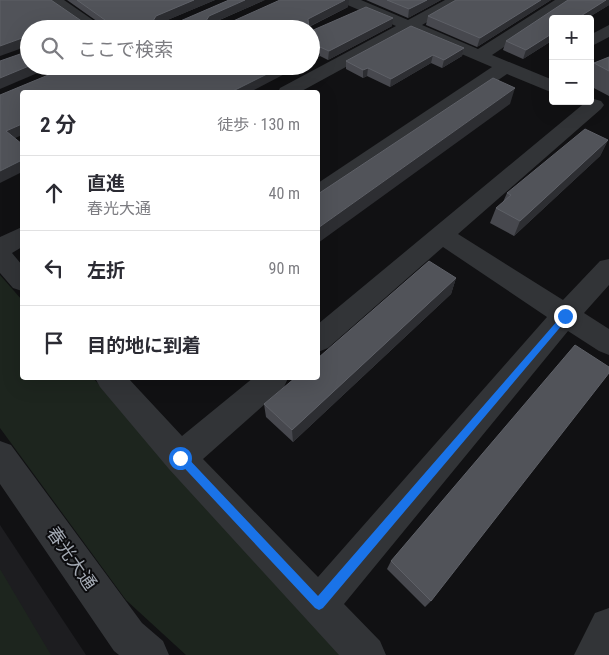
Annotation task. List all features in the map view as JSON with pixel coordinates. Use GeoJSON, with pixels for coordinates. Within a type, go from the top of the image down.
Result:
{"type":"FeatureCollection","features":[{"type":"Feature","properties":{"kind":"street"},"geometry":{"type":"LineString","coordinates":[[53,0],[84,20]]}},
{"type":"Feature","properties":{"kind":"street"},"geometry":{"type":"LineString","coordinates":[[320,74],[457,0]]}},
{"type":"Feature","properties":{"kind":"street"},"geometry":{"type":"LineString","coordinates":[[480,55],[566,0]]}},
{"type":"Feature","properties":{"kind":"street"},"geometry":{"type":"LineString","coordinates":[[358,5],[549,85]]}},
{"type":"Feature","properties":{"kind":"street"},"geometry":{"type":"LineString","coordinates":[[594,39],[609,30]]}},
{"type":"Feature","properties":{"kind":"street"},"geometry":{"type":"LineString","coordinates":[[320,192],[506,66]]}},
{"type":"Feature","properties":{"kind":"street"},"geometry":{"type":"LineString","coordinates":[[534,79],[549,70]]}},
{"type":"Feature","properties":{"kind":"street"},"geometry":{"type":"LineString","coordinates":[[291,90],[318,75]]}},
{"type":"Feature","properties":{"kind":"street"},"geometry":{"type":"LineString","coordinates":[[320,338],[440,234],[596,106]]}},
{"type":"Feature","properties":{"kind":"street"},"geometry":{"type":"LineString","coordinates":[[440,234],[565,316],[609,342]]}},
{"type":"Feature","properties":{"kind":"street"},"geometry":{"type":"LineString","coordinates":[[0,248],[20,237]]}},
{"type":"Feature","properties":{"kind":"street"},"geometry":{"type":"LineString","coordinates":[[0,256],[20,279]]}},
{"type":"Feature","properties":{"kind":"street"},"geometry":{"type":"LineString","coordinates":[[319,604],[565,316],[609,268]]}},
{"type":"Feature","properties":{"kind":"street"},"geometry":{"type":"LineString","coordinates":[[112,380],[180,458],[319,604],[358,650]]}},
{"type":"Feature","properties":{"kind":"street"},"geometry":{"type":"LineString","coordinates":[[180,458],[272,380]]}},
{"type":"Feature","properties":{"kind":"street","name":"春光大通"},"geometry":{"type":"LineString","coordinates":[[0,456],[128,637],[149,655]]}},
{"type":"Feature","properties":{"kind":"street"},"geometry":{"type":"LineString","coordinates":[[594,655],[609,627]]}},
{"type":"Feature","properties":{"kind":"shaded area"},"geometry":{"type":"Polygon","coordinates":[[[0,275],[20,298],[20,380],[95,380],[339,651],[340,655],[186,655],[126,600],[0,428],[0,275]]]}},
{"type":"Feature","properties":{"kind":"shaded area"},"geometry":{"type":"Polygon","coordinates":[[[0,525],[86,655],[0,655],[0,525]]]}},
{"type":"Feature","properties":{"kind":"shaded area"},"geometry":{"type":"Polygon","coordinates":[[[0,569],[51,655],[0,655],[0,569]]]}},
{"type":"Feature","properties":{"kind":"building"},"geometry":{"type":"Polygon","coordinates":[[[0,0],[51,0],[80,20],[20,20],[20,39],[0,46],[0,0]]]}},
{"type":"Feature","properties":{"kind":"building"},"geometry":{"type":"Polygon","coordinates":[[[77,0],[194,0],[156,16],[154,20],[105,20],[77,0]]]}},
{"type":"Feature","properties":{"kind":"building"},"geometry":{"type":"Polygon","coordinates":[[[229,0],[245,0],[209,16],[207,20],[183,20],[229,0]]]}},
{"type":"Feature","properties":{"kind":"building"},"geometry":{"type":"Polygon","coordinates":[[[280,0],[345,0],[308,19],[235,20],[280,0]]]}},
{"type":"Feature","properties":{"kind":"building"},"geometry":{"type":"Polygon","coordinates":[[[387,0],[427,0],[409,9],[387,0]]]}},
{"type":"Feature","properties":{"kind":"building"},"geometry":{"type":"Polygon","coordinates":[[[456,0],[541,0],[480,38],[428,16],[456,0]]]}},
{"type":"Feature","properties":{"kind":"building"},"geometry":{"type":"Polygon","coordinates":[[[568,0],[606,0],[582,15],[549,15],[549,36],[526,50],[506,41],[568,0]]]}},
{"type":"Feature","properties":{"kind":"building"},"geometry":{"type":"Polygon","coordinates":[[[366,7],[393,18],[329,51],[320,47],[320,27],[366,7]]]}},
{"type":"Feature","properties":{"kind":"building"},"geometry":{"type":"Polygon","coordinates":[[[411,26],[464,48],[444,60],[433,55],[391,79],[368,68],[363,70],[346,61],[411,26]]]}},
{"type":"Feature","properties":{"kind":"building"},"geometry":{"type":"Polygon","coordinates":[[[20,54],[20,70],[0,78],[0,61],[20,54]]]}},
{"type":"Feature","properties":{"kind":"building"},"geometry":{"type":"Polygon","coordinates":[[[609,57],[609,71],[594,63],[609,57]]]}},
{"type":"Feature","properties":{"kind":"building"},"geometry":{"type":"Polygon","coordinates":[[[48,75],[265,75],[235,90],[20,90],[20,125],[6,131],[20,142],[20,161],[0,171],[0,95],[48,75]]]}},
{"type":"Feature","properties":{"kind":"building"},"geometry":{"type":"Polygon","coordinates":[[[493,78],[515,88],[320,227],[320,193],[493,78]]]}},
{"type":"Feature","properties":{"kind":"building"},"geometry":{"type":"Polygon","coordinates":[[[585,129],[608,140],[520,221],[496,208],[511,195],[507,193],[585,129]]]}},
{"type":"Feature","properties":{"kind":"building"},"geometry":{"type":"Polygon","coordinates":[[[429,261],[456,278],[292,430],[264,404],[293,380],[320,380],[320,356],[429,261]]]}},
{"type":"Feature","properties":{"kind":"building"},"geometry":{"type":"Polygon","coordinates":[[[575,345],[609,367],[609,373],[431,601],[391,561],[575,345]]]}},
{"type":"Feature","properties":{"kind":"route"},"geometry":{"type":"LineString","coordinates":[[180,458],[319,604],[565,316]]}}]}
